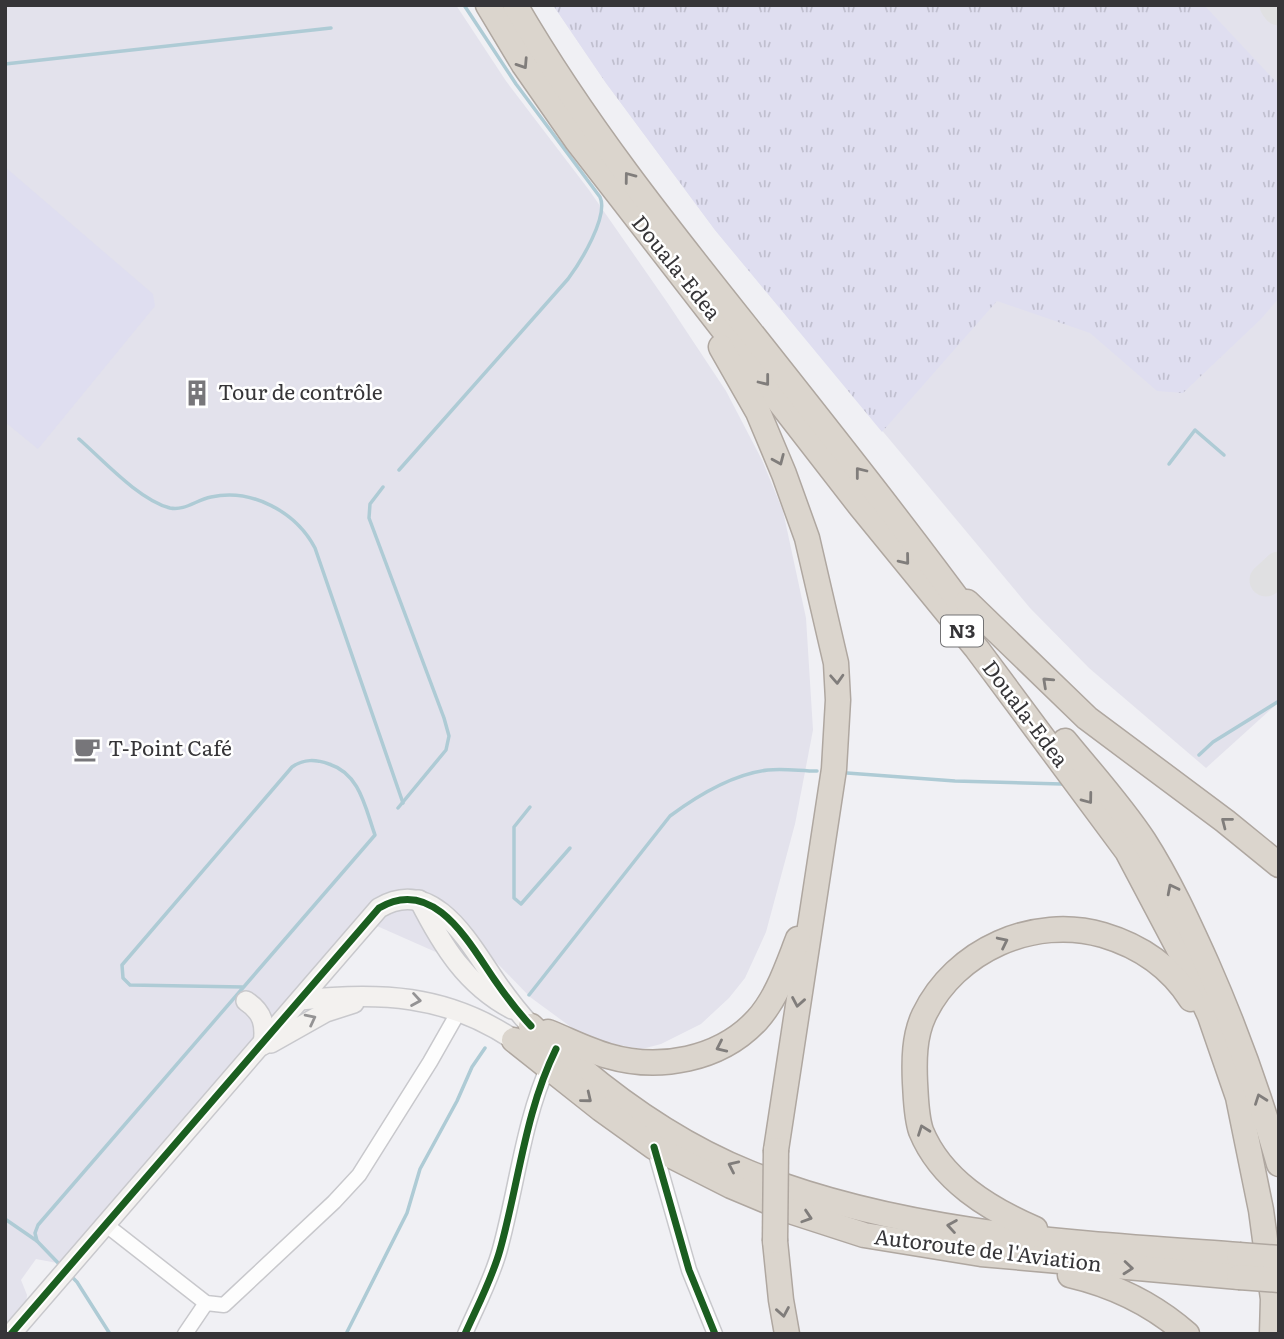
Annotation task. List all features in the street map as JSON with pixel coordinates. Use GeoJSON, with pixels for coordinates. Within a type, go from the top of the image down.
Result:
{"type":"FeatureCollection","features":[{"type":"Feature","properties":{"kind":"highway","name":"Douala-Edea"},"geometry":{"type":"LineString","coordinates":[[488,5],[524,65],[577,141],[861,506],[976,649],[1127,851],[1183,957],[1210,1016],[1238,1097],[1264,1235],[1273,1299],[1272,1334]]}},
{"type":"Feature","properties":{"kind":"highway","name":"Douala-Edea"},"geometry":{"type":"LineString","coordinates":[[515,5],[545,57],[651,206],[1124,812],[1164,874],[1191,927],[1230,1018],[1264,1109],[1279,1164]]}},
{"type":"Feature","properties":{"kind":"highway"},"geometry":{"type":"LineString","coordinates":[[632,213],[733,364],[758,412],[807,538],[836,663],[838,700],[834,769],[776,1150],[775,1241],[787,1334]]}},
{"type":"Feature","properties":{"kind":"highway"},"geometry":{"type":"LineString","coordinates":[[946,582],[1087,718],[1225,821],[1279,865]]}},
{"type":"Feature","properties":{"kind":"highway"},"geometry":{"type":"LineString","coordinates":[[521,1026],[609,1056],[638,1062],[668,1062],[699,1057],[732,1042],[757,1020],[779,988],[817,888]]}},
{"type":"Feature","properties":{"kind":"highway"},"geometry":{"type":"LineString","coordinates":[[1068,1242],[1006,1217],[980,1201],[938,1160],[921,1130],[916,1104],[913,1056],[923,1016],[948,980],[975,956],[1010,937],[1044,930],[1087,930],[1121,940],[1148,954],[1179,980],[1206,1021],[1238,1097]]}},
{"type":"Feature","properties":{"kind":"highway","name":"Autoroute de l'Aviation"},"geometry":{"type":"LineString","coordinates":[[521,1026],[601,1109],[654,1147],[730,1186],[793,1212],[864,1235],[981,1254],[1239,1266],[1279,1258]]}},
{"type":"Feature","properties":{"kind":"highway","name":"Autoroute de l'Aviation"},"geometry":{"type":"LineString","coordinates":[[552,1057],[703,1152],[796,1191],[892,1217],[1239,1266],[1279,1280]]}},
{"type":"Feature","properties":{"kind":"highway"},"geometry":{"type":"LineString","coordinates":[[981,1254],[1097,1281],[1159,1310],[1187,1334]]}},
{"type":"Feature","properties":{"kind":"street"},"geometry":{"type":"LineString","coordinates":[[11,1334],[379,908],[398,900],[419,900],[438,937],[460,968],[521,1026]]}},
{"type":"Feature","properties":{"kind":"street"},"geometry":{"type":"LineString","coordinates":[[258,1051],[326,1012],[383,996]]}},
{"type":"Feature","properties":{"kind":"street","name":"Autoroute de l'Aviation"},"geometry":{"type":"LineString","coordinates":[[300,1000],[383,996],[422,1000],[494,1026],[521,1026]]}},
{"type":"Feature","properties":{"kind":"street"},"geometry":{"type":"LineString","coordinates":[[246,1001],[258,1010],[261,1016],[264,1034],[258,1051]]}},
{"type":"Feature","properties":{"kind":"street"},"geometry":{"type":"LineString","coordinates":[[105,1224],[206,1303],[224,1305],[359,1175],[430,1062],[458,1011]]}},
{"type":"Feature","properties":{"kind":"street"},"geometry":{"type":"LineString","coordinates":[[465,1334],[500,1251],[536,1098],[552,1057]]}},
{"type":"Feature","properties":{"kind":"street"},"geometry":{"type":"LineString","coordinates":[[654,1147],[689,1270],[715,1334]]}},
{"type":"Feature","properties":{"kind":"street"},"geometry":{"type":"LineString","coordinates":[[185,1334],[206,1303]]}},
{"type":"Feature","properties":{"kind":"shaded area"},"geometry":{"type":"Polygon","coordinates":[[[5,5],[456,5],[506,81],[589,190],[669,305],[726,391],[762,460],[783,511],[806,618],[813,730],[795,824],[766,932],[745,978],[729,998],[701,1024],[661,1044],[642,1049],[607,1043],[575,1030],[530,997],[477,939],[447,957],[377,926],[341,957],[65,1259],[57,1263],[36,1259],[21,1280],[27,1295],[26,1304],[5,1326],[5,5]]]}},
{"type":"Feature","properties":{"kind":"shaded area"},"geometry":{"type":"Polygon","coordinates":[[[553,5],[1279,5],[1279,702],[1206,768],[1089,668],[1030,608],[715,230],[606,83],[553,5]]]}},
{"type":"Feature","properties":{"kind":"green space"},"geometry":{"type":"Polygon","coordinates":[[[553,5],[1204,5],[1279,85],[1279,298],[1261,319],[1183,393],[1157,391],[1090,333],[997,301],[882,432],[715,230],[606,83],[553,5]]]}},
{"type":"Feature","properties":{"kind":"green space"},"geometry":{"type":"Polygon","coordinates":[[[5,167],[153,294],[155,306],[38,449],[5,422],[5,167]]]}},
{"type":"Feature","properties":{"kind":"waterway"},"geometry":{"type":"LineString","coordinates":[[399,470],[568,279],[592,239],[602,205],[600,197],[516,84],[464,5]]}},
{"type":"Feature","properties":{"kind":"waterway"},"geometry":{"type":"LineString","coordinates":[[5,64],[331,28]]}},
{"type":"Feature","properties":{"kind":"waterway"},"geometry":{"type":"LineString","coordinates":[[1169,464],[1195,430],[1224,455]]}},
{"type":"Feature","properties":{"kind":"waterway"},"geometry":{"type":"LineString","coordinates":[[79,439],[122,478],[158,504],[175,509],[211,497],[242,496],[257,500],[285,514],[307,535],[315,548],[403,803]]}},
{"type":"Feature","properties":{"kind":"waterway"},"geometry":{"type":"LineString","coordinates":[[383,487],[370,504],[369,518],[449,736],[446,750],[398,808]]}},
{"type":"Feature","properties":{"kind":"waterway"},"geometry":{"type":"LineString","coordinates":[[1199,755],[1213,742],[1279,701]]}},
{"type":"Feature","properties":{"kind":"waterway"},"geometry":{"type":"LineString","coordinates":[[37,1241],[35,1233],[38,1225],[375,835],[355,783],[348,775],[329,764],[310,761],[292,767],[122,965],[123,978],[130,985],[243,987]]}},
{"type":"Feature","properties":{"kind":"waterway"},"geometry":{"type":"LineString","coordinates":[[529,995],[670,816],[729,781],[755,772],[774,769],[817,771]]}},
{"type":"Feature","properties":{"kind":"waterway"},"geometry":{"type":"LineString","coordinates":[[847,773],[955,781],[1062,784]]}},
{"type":"Feature","properties":{"kind":"waterway"},"geometry":{"type":"LineString","coordinates":[[530,807],[514,827],[514,898],[521,904],[570,848]]}},
{"type":"Feature","properties":{"kind":"waterway"},"geometry":{"type":"LineString","coordinates":[[346,1334],[407,1213],[420,1169],[472,1067],[485,1048]]}},
{"type":"Feature","properties":{"kind":"waterway"},"geometry":{"type":"LineString","coordinates":[[5,1219],[37,1241],[62,1267]]}},
{"type":"Feature","properties":{"kind":"waterway"},"geometry":{"type":"LineString","coordinates":[[70,1275],[110,1334]]}},
{"type":"Feature","properties":{"kind":"taxiway"},"geometry":{"type":"LineString","coordinates":[[1276,5],[1279,9]]}},
{"type":"Feature","properties":{"kind":"taxiway"},"geometry":{"type":"LineString","coordinates":[[1266,580],[1279,568]]}},
{"type":"Feature","properties":{"kind":"cycle path"},"geometry":{"type":"LineString","coordinates":[[11,1334],[379,908],[398,900],[416,900],[432,906],[447,917],[473,947],[507,997],[531,1026]]}},
{"type":"Feature","properties":{"kind":"cycle path"},"geometry":{"type":"LineString","coordinates":[[465,1334],[497,1261],[530,1122],[545,1073],[556,1049]]}},
{"type":"Feature","properties":{"kind":"cycle path"},"geometry":{"type":"LineString","coordinates":[[654,1147],[689,1270],[715,1334]]}},
{"type":"Feature","properties":{"kind":"place","name":"Tour de contrôle"},"geometry":{"type":"Point","coordinates":[197,393]}},
{"type":"Feature","properties":{"kind":"place","name":"T-Point Café"},"geometry":{"type":"Point","coordinates":[87,749]}}]}
